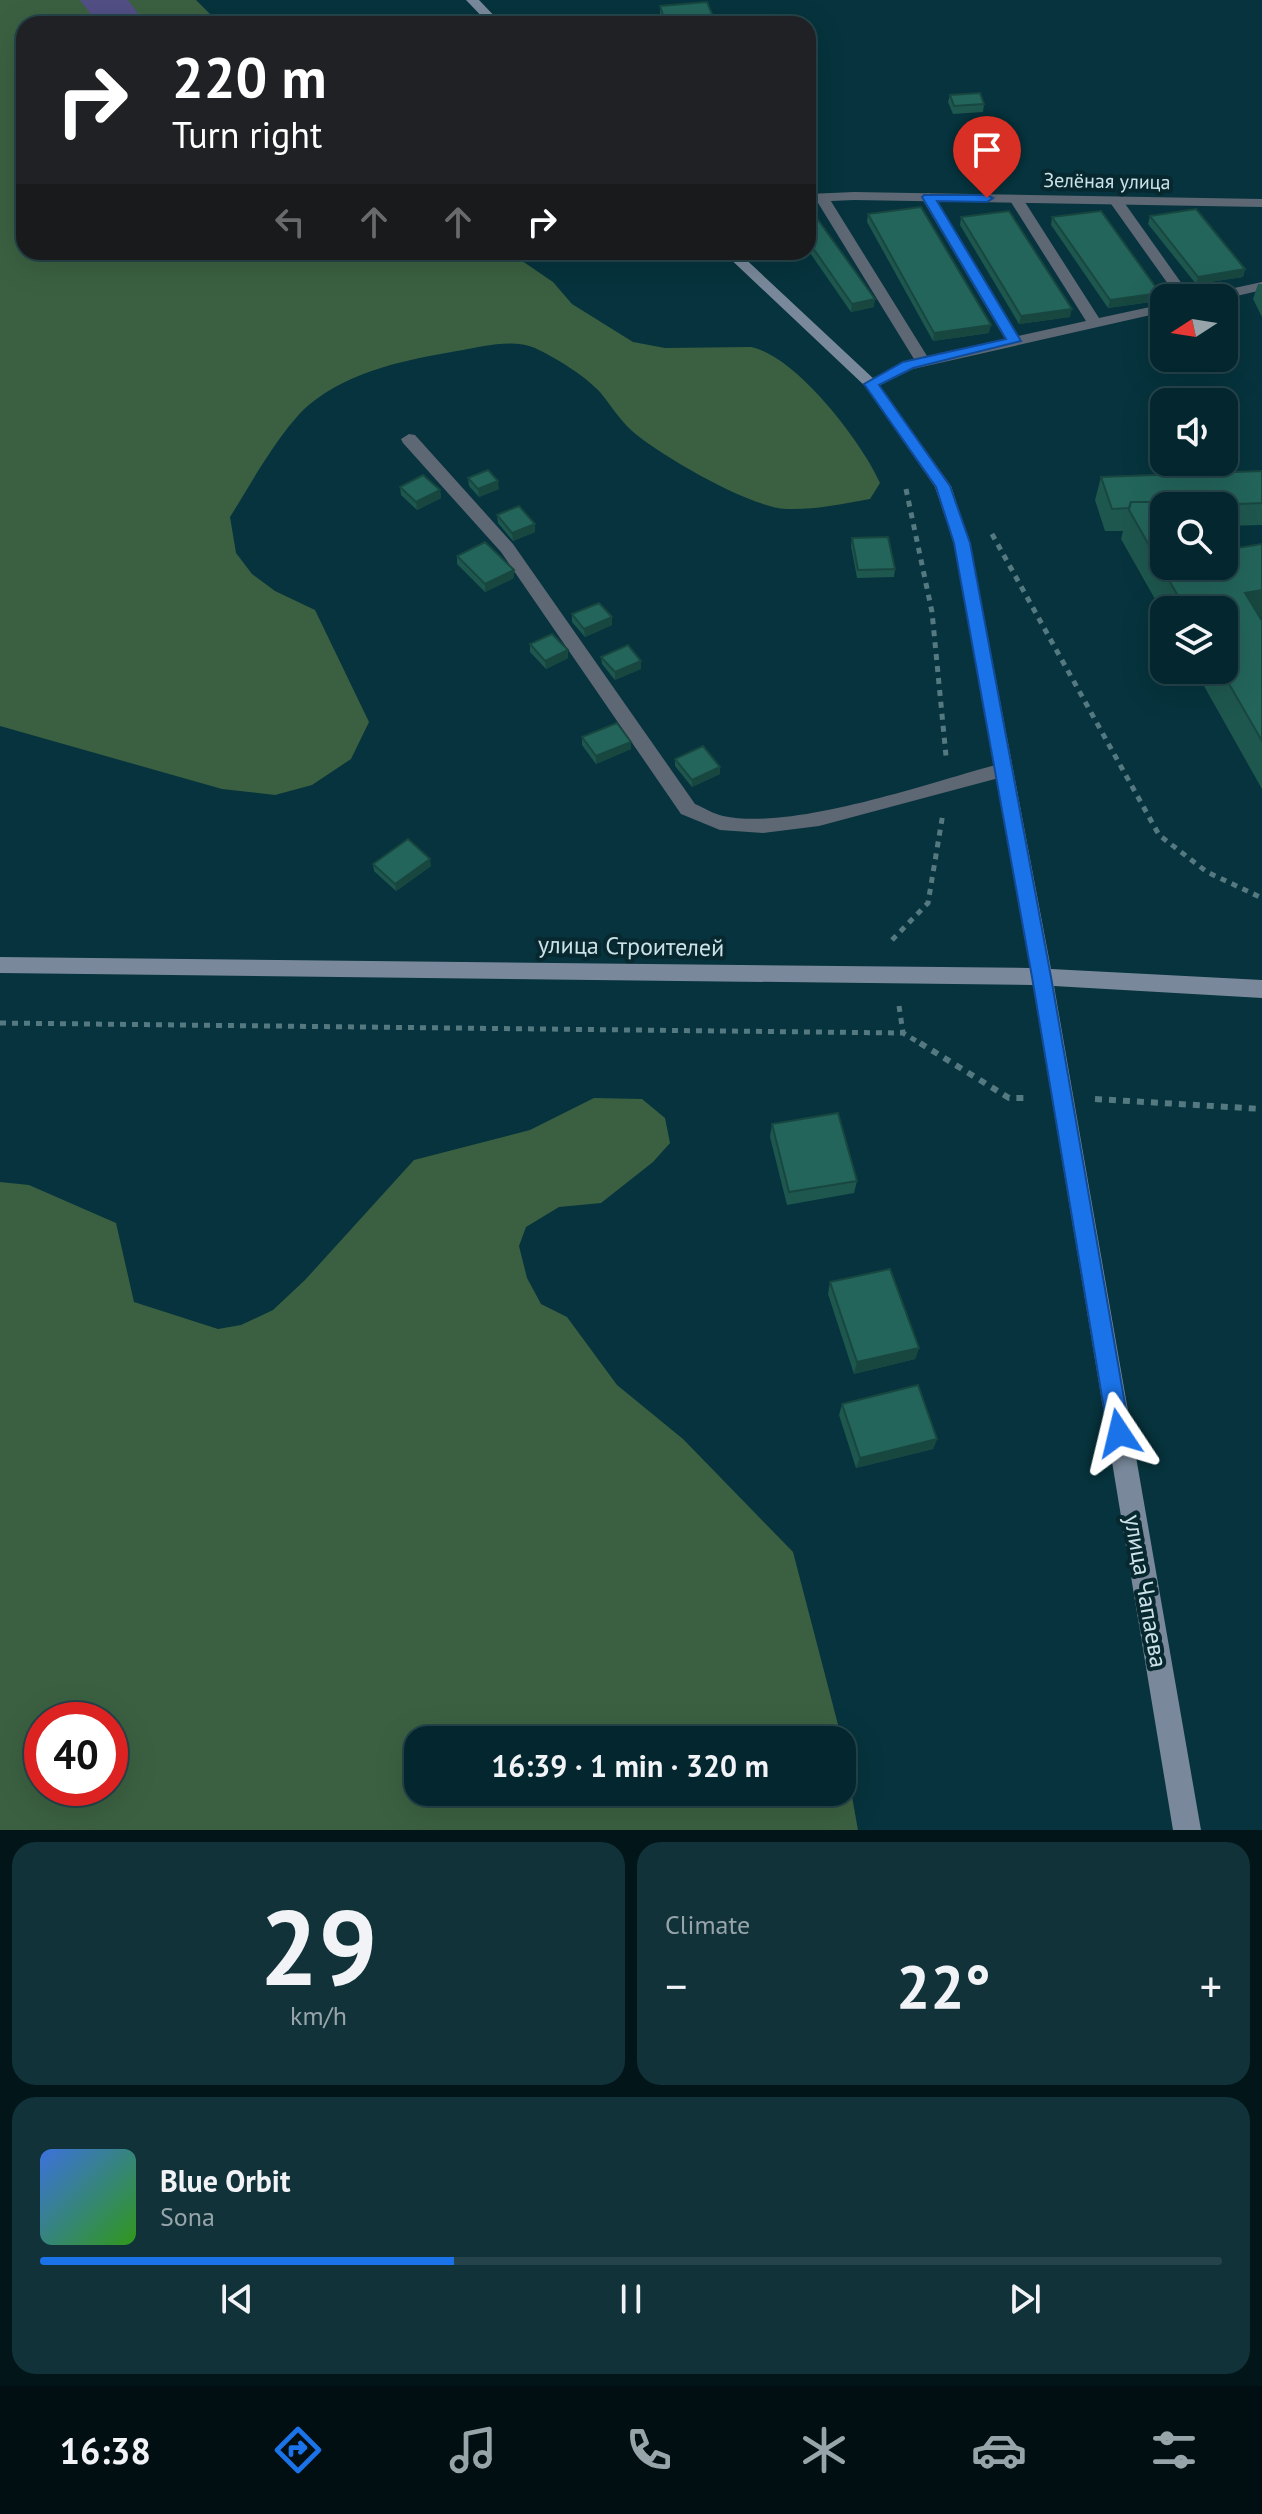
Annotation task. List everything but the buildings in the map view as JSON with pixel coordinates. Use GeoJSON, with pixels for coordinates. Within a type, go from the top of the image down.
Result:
{"type":"FeatureCollection","features":[{"type":"Feature","properties":{"kind":"street"},"geometry":{"type":"LineString","coordinates":[[472,0],[488,16]]}},
{"type":"Feature","properties":{"kind":"street"},"geometry":{"type":"LineString","coordinates":[[928,197],[1014,341]]}},
{"type":"Feature","properties":{"kind":"street","name":"Зелёная улица"},"geometry":{"type":"LineString","coordinates":[[816,198],[1262,203]]}},
{"type":"Feature","properties":{"kind":"street"},"geometry":{"type":"LineString","coordinates":[[1016,199],[1095,323]]}},
{"type":"Feature","properties":{"kind":"street"},"geometry":{"type":"LineString","coordinates":[[816,200],[923,362]]}},
{"type":"Feature","properties":{"kind":"street"},"geometry":{"type":"LineString","coordinates":[[1116,201],[1175,284]]}},
{"type":"Feature","properties":{"kind":"street","name":"улица Чапаева"},"geometry":{"type":"LineString","coordinates":[[739,260],[871,384],[943,486],[962,543],[1042,977],[1187,1830]]}},
{"type":"Feature","properties":{"kind":"street"},"geometry":{"type":"LineString","coordinates":[[1238,291],[1262,286]]}},
{"type":"Feature","properties":{"kind":"street"},"geometry":{"type":"LineString","coordinates":[[871,384],[908,365],[1150,311]]}},
{"type":"Feature","properties":{"kind":"street"},"geometry":{"type":"LineString","coordinates":[[409,439],[507,548],[688,809],[720,823],[763,826],[819,819],[1003,770]]}},
{"type":"Feature","properties":{"kind":"street","name":"улица Строителей"},"geometry":{"type":"LineString","coordinates":[[0,965],[1042,977],[1262,989]]}},
{"type":"Feature","properties":{"kind":"path"},"geometry":{"type":"LineString","coordinates":[[892,940],[928,903],[949,782],[932,612],[908,493],[901,480]]}},
{"type":"Feature","properties":{"kind":"path"},"geometry":{"type":"LineString","coordinates":[[986,526],[1003,550],[1159,835],[1186,860],[1208,874],[1262,898]]}},
{"type":"Feature","properties":{"kind":"path"},"geometry":{"type":"LineString","coordinates":[[0,1023],[903,1033],[1009,1098],[1062,1097],[1262,1109]]}},
{"type":"Feature","properties":{"kind":"green space"},"geometry":{"type":"Polygon","coordinates":[[[0,0],[196,0],[212,16],[16,16],[16,260],[521,260],[553,282],[572,304],[633,342],[665,348],[751,347],[769,354],[788,366],[826,403],[859,446],[880,483],[870,499],[807,509],[786,509],[750,499],[662,453],[631,430],[586,379],[561,362],[526,345],[496,344],[380,368],[326,392],[299,414],[278,441],[230,517],[236,553],[252,574],[275,591],[315,610],[369,722],[351,759],[312,785],[275,795],[222,789],[0,726],[0,0]]]}},
{"type":"Feature","properties":{"kind":"green space"},"geometry":{"type":"Polygon","coordinates":[[[594,1098],[642,1099],[665,1118],[670,1143],[653,1162],[601,1203],[559,1207],[526,1227],[519,1246],[527,1278],[541,1304],[567,1317],[617,1385],[683,1439],[793,1552],[838,1726],[404,1726],[404,1806],[854,1806],[858,1830],[0,1830],[0,1182],[29,1185],[116,1223],[134,1302],[218,1329],[241,1325],[273,1310],[305,1280],[414,1160],[530,1130],[594,1098]]]}},
{"type":"Feature","properties":{"kind":"waterway"},"geometry":{"type":"LineString","coordinates":[[104,0],[116,16]]}},
{"type":"Feature","properties":{"kind":"route"},"geometry":{"type":"LineString","coordinates":[[987,198],[928,197],[1014,341],[908,365],[871,384],[905,428],[943,486],[962,543],[1042,977],[1119,1433]]}}]}
